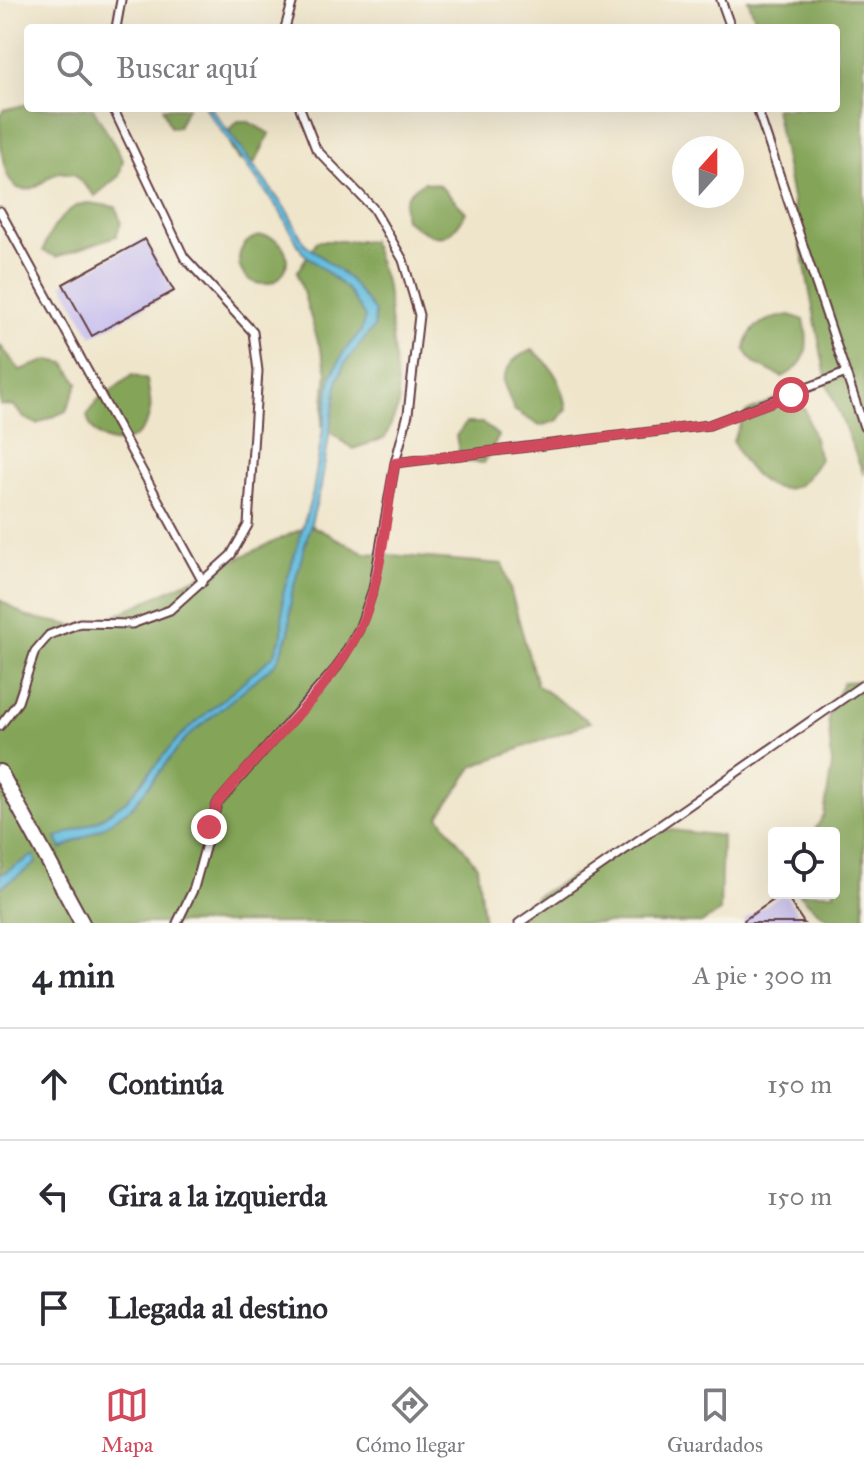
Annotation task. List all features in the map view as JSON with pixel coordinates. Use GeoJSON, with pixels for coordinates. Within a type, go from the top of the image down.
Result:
{"type":"FeatureCollection","features":[{"type":"Feature","properties":{"kind":"street"},"geometry":{"type":"LineString","coordinates":[[0,772],[82,923]]}},
{"type":"Feature","properties":{"kind":"lane"},"geometry":{"type":"LineString","coordinates":[[117,24],[121,0]]}},
{"type":"Feature","properties":{"kind":"lane"},"geometry":{"type":"LineString","coordinates":[[286,24],[293,0]]}},
{"type":"Feature","properties":{"kind":"lane"},"geometry":{"type":"LineString","coordinates":[[721,0],[730,24]]}},
{"type":"Feature","properties":{"kind":"lane"},"geometry":{"type":"LineString","coordinates":[[0,726],[18,702],[35,651],[49,635],[80,623],[132,624],[170,610],[231,555],[248,525],[258,371],[253,332],[184,257],[115,112]]}},
{"type":"Feature","properties":{"kind":"lane"},"geometry":{"type":"LineString","coordinates":[[177,923],[194,888],[217,804],[337,667],[359,629],[373,589],[395,463],[408,414],[419,315],[403,260],[373,208],[316,149],[302,112]]}},
{"type":"Feature","properties":{"kind":"lane"},"geometry":{"type":"LineString","coordinates":[[758,112],[864,427]]}},
{"type":"Feature","properties":{"kind":"lane"},"geometry":{"type":"LineString","coordinates":[[0,211],[203,582]]}},
{"type":"Feature","properties":{"kind":"lane"},"geometry":{"type":"LineString","coordinates":[[395,463],[709,425],[846,373]]}},
{"type":"Feature","properties":{"kind":"lane"},"geometry":{"type":"LineString","coordinates":[[519,923],[864,684]]}},
{"type":"Feature","properties":{"kind":"green space"},"geometry":{"type":"Polygon","coordinates":[[[748,0],[864,0],[864,475],[827,383],[776,112],[840,112],[840,24],[757,24],[748,0]]]}},
{"type":"Feature","properties":{"kind":"green space"},"geometry":{"type":"Polygon","coordinates":[[[24,105],[24,112],[95,112],[123,160],[119,176],[95,196],[74,174],[59,172],[33,188],[22,189],[14,185],[4,165],[0,116],[4,110],[24,105]]]}},
{"type":"Feature","properties":{"kind":"green space"},"geometry":{"type":"Polygon","coordinates":[[[164,112],[185,112],[178,127],[170,127],[164,112]]]}},
{"type":"Feature","properties":{"kind":"green space"},"geometry":{"type":"Polygon","coordinates":[[[238,121],[247,121],[270,134],[255,162],[239,160],[231,148],[228,132],[238,121]]]}},
{"type":"Feature","properties":{"kind":"green space"},"geometry":{"type":"Polygon","coordinates":[[[424,182],[439,185],[466,212],[453,231],[446,235],[431,235],[405,219],[407,197],[424,182]]]}},
{"type":"Feature","properties":{"kind":"green space"},"geometry":{"type":"Polygon","coordinates":[[[89,203],[116,207],[121,223],[116,236],[57,257],[43,251],[49,235],[66,213],[89,203]]]}},
{"type":"Feature","properties":{"kind":"green space"},"geometry":{"type":"Polygon","coordinates":[[[263,236],[280,243],[287,260],[280,277],[263,284],[246,277],[239,260],[246,243],[263,236]]]}},
{"type":"Feature","properties":{"kind":"green space"},"geometry":{"type":"Polygon","coordinates":[[[317,241],[371,241],[387,287],[399,405],[385,438],[353,449],[322,426],[327,371],[297,272],[317,241]]]}},
{"type":"Feature","properties":{"kind":"green space"},"geometry":{"type":"Polygon","coordinates":[[[790,315],[804,320],[807,346],[802,361],[782,377],[754,363],[745,350],[750,334],[760,324],[790,315]]]}},
{"type":"Feature","properties":{"kind":"green space"},"geometry":{"type":"Polygon","coordinates":[[[0,345],[20,370],[49,360],[65,363],[78,383],[66,411],[37,424],[24,418],[14,406],[0,405],[0,345]]]}},
{"type":"Feature","properties":{"kind":"green space"},"geometry":{"type":"Polygon","coordinates":[[[533,350],[556,376],[567,409],[557,421],[540,426],[514,410],[503,381],[514,361],[533,350]]]}},
{"type":"Feature","properties":{"kind":"green space"},"geometry":{"type":"Polygon","coordinates":[[[132,375],[147,380],[150,407],[146,423],[130,439],[120,442],[100,437],[87,416],[95,403],[132,375]]]}},
{"type":"Feature","properties":{"kind":"green space"},"geometry":{"type":"Polygon","coordinates":[[[775,399],[805,409],[820,459],[803,482],[789,488],[778,488],[758,478],[733,441],[745,413],[775,399]]]}},
{"type":"Feature","properties":{"kind":"green space"},"geometry":{"type":"Polygon","coordinates":[[[466,423],[482,423],[499,436],[484,463],[469,462],[459,451],[456,436],[466,423]]]}},
{"type":"Feature","properties":{"kind":"green space"},"geometry":{"type":"Polygon","coordinates":[[[310,525],[365,553],[503,564],[537,685],[590,722],[474,766],[439,816],[477,866],[484,923],[0,923],[0,600],[28,617],[88,628],[310,525]]]}},
{"type":"Feature","properties":{"kind":"green space"},"geometry":{"type":"Polygon","coordinates":[[[864,681],[864,923],[827,917],[805,899],[840,899],[840,827],[817,827],[824,815],[832,765],[828,716],[843,682],[864,681]]]}},
{"type":"Feature","properties":{"kind":"green space"},"geometry":{"type":"Polygon","coordinates":[[[663,829],[722,836],[720,912],[701,923],[514,923],[538,895],[663,829]]]}},
{"type":"Feature","properties":{"kind":"water"},"geometry":{"type":"Polygon","coordinates":[[[208,112],[214,112],[287,211],[304,243],[349,279],[375,312],[374,327],[344,365],[338,379],[321,486],[291,597],[289,634],[277,662],[185,739],[132,807],[102,828],[61,849],[56,838],[97,821],[126,801],[179,737],[274,655],[282,635],[283,594],[313,492],[331,377],[344,351],[361,331],[365,317],[347,289],[302,252],[281,213],[208,112]]]}},
{"type":"Feature","properties":{"kind":"water"},"geometry":{"type":"Polygon","coordinates":[[[34,855],[36,863],[0,888],[0,875],[34,855]]]}},
{"type":"Feature","properties":{"kind":"building"},"geometry":{"type":"Polygon","coordinates":[[[145,239],[174,291],[92,336],[63,284],[145,239]]]}},
{"type":"Feature","properties":{"kind":"building"},"geometry":{"type":"Polygon","coordinates":[[[775,899],[788,899],[804,923],[746,923],[744,920],[775,899]]]}},
{"type":"Feature","properties":{"kind":"route"},"geometry":{"type":"LineString","coordinates":[[209,827],[217,804],[337,667],[359,629],[373,589],[395,463],[709,425],[791,395]]}}]}
